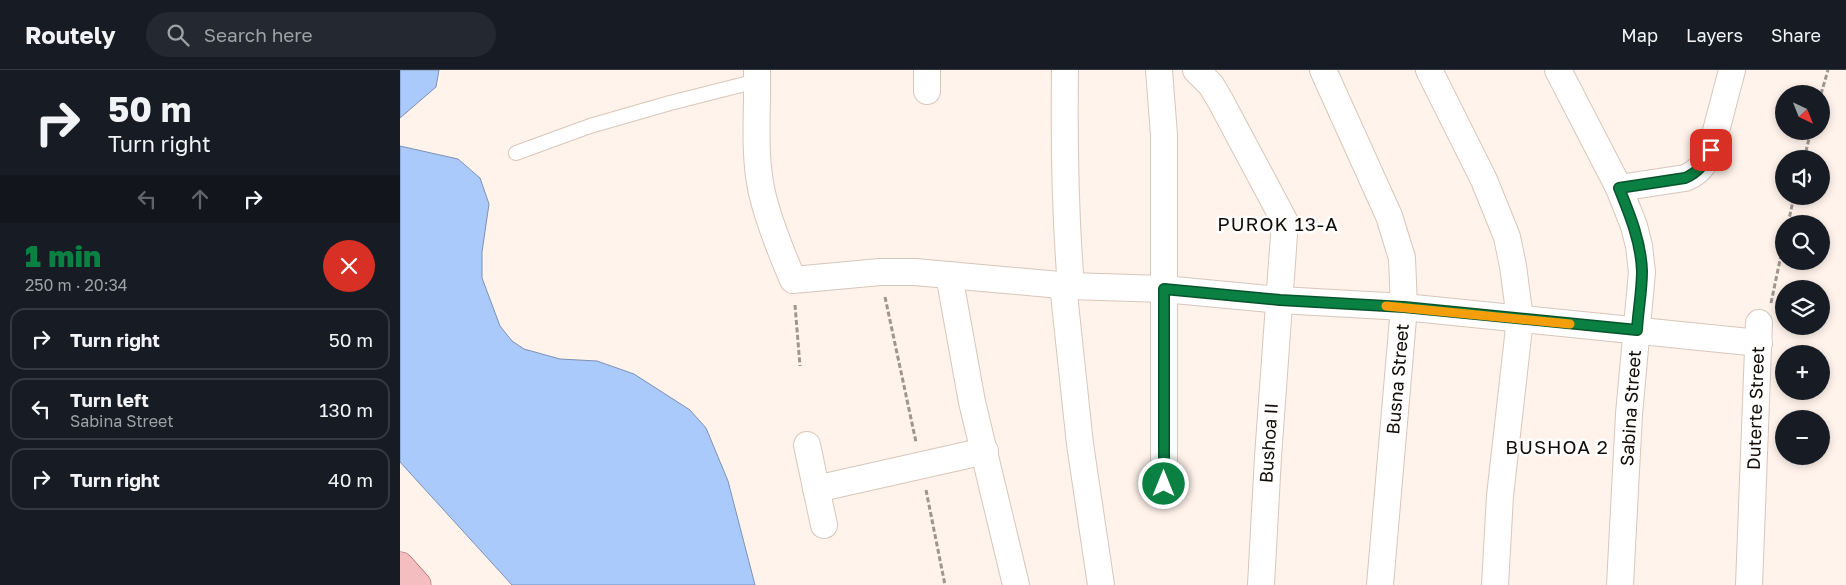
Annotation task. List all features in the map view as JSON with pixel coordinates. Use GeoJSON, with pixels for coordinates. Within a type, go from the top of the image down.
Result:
{"type":"FeatureCollection","features":[{"type":"Feature","properties":{"kind":"main road"},"geometry":{"type":"LineString","coordinates":[[400,566],[417,585]]}},
{"type":"Feature","properties":{"kind":"street"},"geometry":{"type":"LineString","coordinates":[[1065,70],[1067,285],[1080,444],[1101,585]]}},
{"type":"Feature","properties":{"kind":"street"},"geometry":{"type":"LineString","coordinates":[[1159,70],[1164,135],[1164,484]]}},
{"type":"Feature","properties":{"kind":"street","name":"Bushoa II"},"geometry":{"type":"LineString","coordinates":[[1196,70],[1211,84],[1284,220],[1261,585]]}},
{"type":"Feature","properties":{"kind":"street","name":"Busna Street"},"geometry":{"type":"LineString","coordinates":[[1323,70],[1389,216],[1398,239],[1404,272],[1404,307],[1380,585]]}},
{"type":"Feature","properties":{"kind":"street"},"geometry":{"type":"LineString","coordinates":[[1429,70],[1484,180],[1507,237],[1520,319],[1500,496],[1495,585]]}},
{"type":"Feature","properties":{"kind":"street","name":"Sabina Street"},"geometry":{"type":"LineString","coordinates":[[1558,70],[1619,188],[1634,226],[1639,246],[1642,272],[1629,414],[1620,585]]}},
{"type":"Feature","properties":{"kind":"street"},"geometry":{"type":"LineString","coordinates":[[1619,188],[1685,178],[1700,169],[1711,150],[1732,70]]}},
{"type":"Feature","properties":{"kind":"street"},"geometry":{"type":"LineString","coordinates":[[757,75],[758,161],[762,192],[774,234],[793,280],[880,272],[915,272],[1067,285],[1164,289],[1280,300],[1404,307],[1637,330],[1759,333]]}},
{"type":"Feature","properties":{"kind":"street"},"geometry":{"type":"LineString","coordinates":[[949,275],[972,402],[1016,585]]}},
{"type":"Feature","properties":{"kind":"street","name":"Duterte Street"},"geometry":{"type":"LineString","coordinates":[[1749,585],[1759,333]]}},
{"type":"Feature","properties":{"kind":"street"},"geometry":{"type":"LineString","coordinates":[[807,445],[824,525]]}},
{"type":"Feature","properties":{"kind":"street"},"geometry":{"type":"LineString","coordinates":[[816,489],[984,451]]}},
{"type":"Feature","properties":{"kind":"lane"},"geometry":{"type":"LineString","coordinates":[[516,153],[590,126],[757,75]]}},
{"type":"Feature","properties":{"kind":"path"},"geometry":{"type":"LineString","coordinates":[[1824,85],[1828,70]]}},
{"type":"Feature","properties":{"kind":"path","name":"Duterte Street"},"geometry":{"type":"LineString","coordinates":[[1759,333],[1768,323],[1778,270]]}},
{"type":"Feature","properties":{"kind":"path"},"geometry":{"type":"LineString","coordinates":[[880,272],[945,585]]}},
{"type":"Feature","properties":{"kind":"path"},"geometry":{"type":"LineString","coordinates":[[793,280],[800,366]]}},
{"type":"Feature","properties":{"kind":"water"},"geometry":{"type":"Polygon","coordinates":[[[400,70],[439,70],[436,87],[400,118],[400,70]]]}},
{"type":"Feature","properties":{"kind":"water"},"geometry":{"type":"Polygon","coordinates":[[[400,146],[458,159],[480,178],[489,204],[482,252],[482,278],[500,326],[512,341],[524,349],[560,359],[597,361],[634,374],[690,410],[706,428],[728,481],[755,585],[512,585],[400,462],[400,146]]]}},
{"type":"Feature","properties":{"kind":"slow traffic"},"geometry":{"type":"LineString","coordinates":[[1386,306],[1570,324]]}},
{"type":"Feature","properties":{"kind":"district","name":"PUROK 13-A"},"geometry":{"type":"Point","coordinates":[1278,224]}},
{"type":"Feature","properties":{"kind":"district","name":"BUSHOA 2"},"geometry":{"type":"Point","coordinates":[1557,447]}},
{"type":"Feature","properties":{"kind":"route"},"geometry":{"type":"LineString","coordinates":[[1164,484],[1164,289],[1280,300],[1404,307],[1637,330],[1642,272],[1639,246],[1634,226],[1619,188],[1685,178],[1693,175],[1706,161],[1711,150]]}}]}
